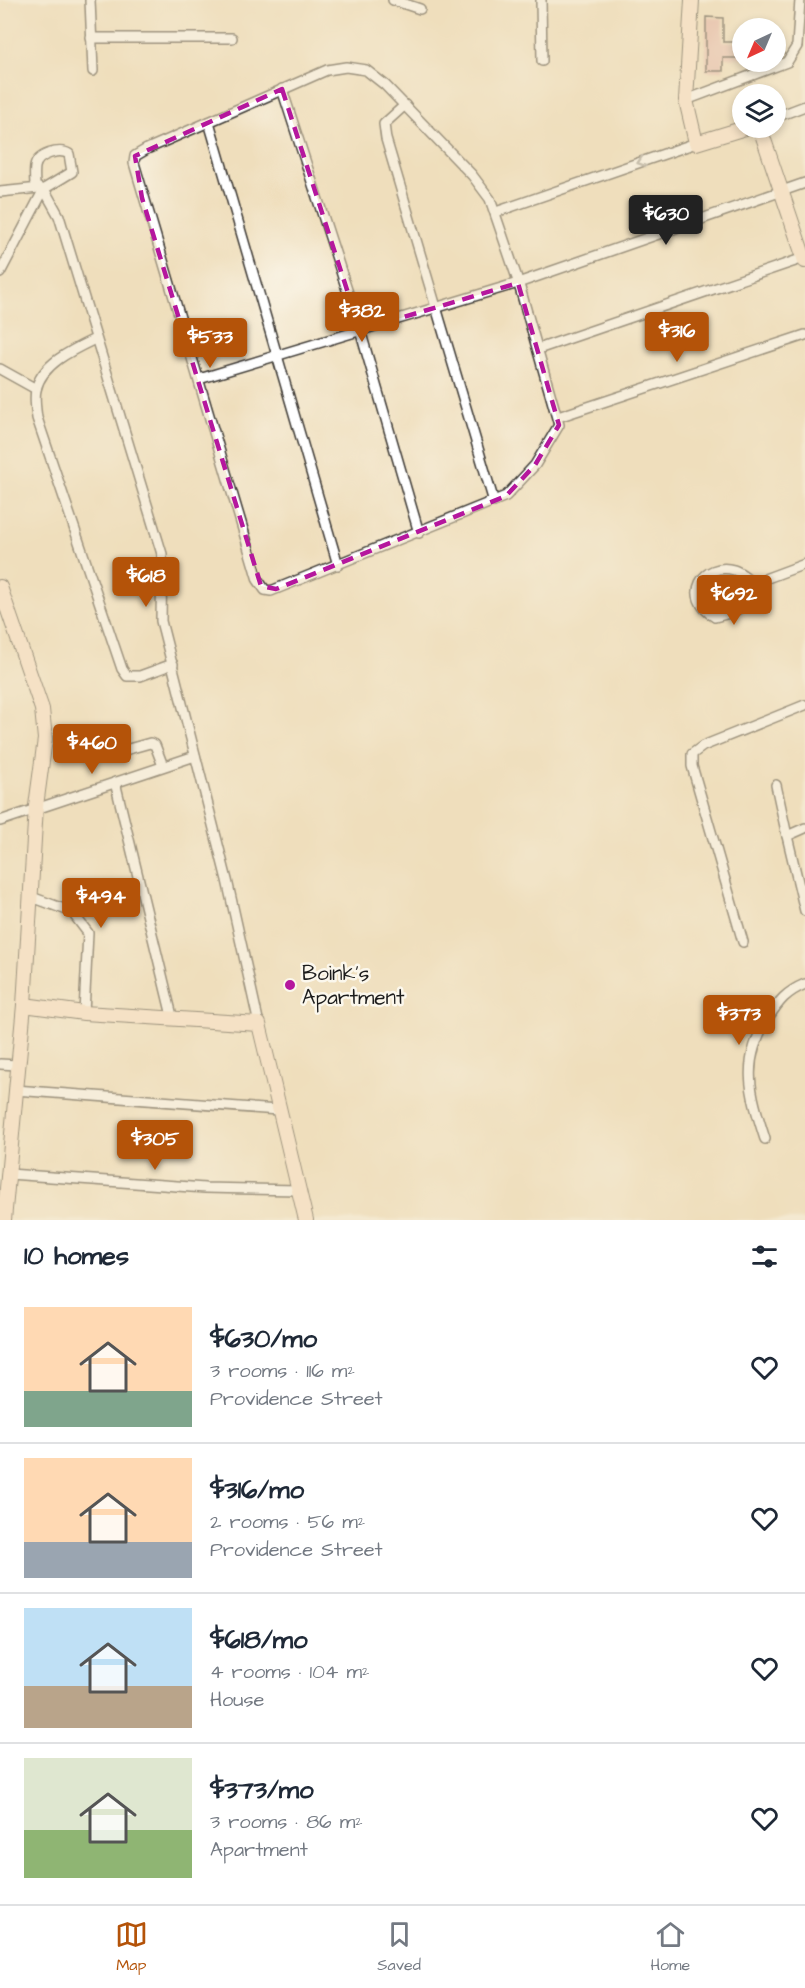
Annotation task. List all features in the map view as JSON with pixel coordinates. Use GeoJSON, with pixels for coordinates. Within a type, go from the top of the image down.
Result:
{"type":"FeatureCollection","features":[{"type":"Feature","properties":{"kind":"street"},"geometry":{"type":"LineString","coordinates":[[90,0],[93,71]]}},
{"type":"Feature","properties":{"kind":"street"},"geometry":{"type":"LineString","coordinates":[[393,0],[420,9]]}},
{"type":"Feature","properties":{"kind":"street"},"geometry":{"type":"LineString","coordinates":[[541,0],[542,61]]}},
{"type":"Feature","properties":{"kind":"street"},"geometry":{"type":"LineString","coordinates":[[692,0],[686,100],[696,143]]}},
{"type":"Feature","properties":{"kind":"street"},"geometry":{"type":"LineString","coordinates":[[686,100],[787,62],[797,46],[800,0]]}},
{"type":"Feature","properties":{"kind":"street"},"geometry":{"type":"LineString","coordinates":[[91,38],[232,38]]}},
{"type":"Feature","properties":{"kind":"street"},"geometry":{"type":"LineString","coordinates":[[356,67],[366,70],[405,105],[481,186],[496,212],[558,417],[558,425],[535,465],[516,487],[494,502],[271,591],[261,586],[134,163],[140,152],[282,89],[327,70],[356,67]]}},
{"type":"Feature","properties":{"kind":"street"},"geometry":{"type":"LineString","coordinates":[[282,89],[360,330],[419,533]]}},
{"type":"Feature","properties":{"kind":"street"},"geometry":{"type":"LineString","coordinates":[[405,105],[384,124],[386,139],[494,502]]}},
{"type":"Feature","properties":{"kind":"street"},"geometry":{"type":"LineString","coordinates":[[786,113],[805,106]]}},
{"type":"Feature","properties":{"kind":"street"},"geometry":{"type":"LineString","coordinates":[[209,122],[338,565]]}},
{"type":"Feature","properties":{"kind":"street"},"geometry":{"type":"LineString","coordinates":[[496,212],[732,132]]}},
{"type":"Feature","properties":{"kind":"street"},"geometry":{"type":"LineString","coordinates":[[538,349],[804,259],[764,138]]}},
{"type":"Feature","properties":{"kind":"street"},"geometry":{"type":"LineString","coordinates":[[0,192],[39,188],[72,172],[72,158],[66,152],[50,154],[38,161],[35,164],[39,188],[59,216],[162,554],[161,621],[227,880],[278,1110],[306,1220]]}},
{"type":"Feature","properties":{"kind":"street"},"geometry":{"type":"LineString","coordinates":[[199,379],[277,353],[518,283],[805,183]]}},
{"type":"Feature","properties":{"kind":"street"},"geometry":{"type":"LineString","coordinates":[[0,273],[39,188]]}},
{"type":"Feature","properties":{"kind":"street"},"geometry":{"type":"LineString","coordinates":[[558,417],[805,335]]}},
{"type":"Feature","properties":{"kind":"street"},"geometry":{"type":"LineString","coordinates":[[95,339],[61,355],[36,389],[37,418],[122,669],[127,676],[134,677],[173,664]]}},
{"type":"Feature","properties":{"kind":"street"},"geometry":{"type":"LineString","coordinates":[[0,369],[36,389]]}},
{"type":"Feature","properties":{"kind":"street"},"geometry":{"type":"LineString","coordinates":[[754,583],[805,564]]}},
{"type":"Feature","properties":{"kind":"street"},"geometry":{"type":"LineString","coordinates":[[733,570],[754,583],[749,600],[734,612],[715,617],[698,601],[696,592],[698,584],[706,576],[716,572],[733,570]]}},
{"type":"Feature","properties":{"kind":"street"},"geometry":{"type":"LineString","coordinates":[[0,587],[45,724],[29,896],[24,1005],[16,1065],[4,1220]]}},
{"type":"Feature","properties":{"kind":"street"},"geometry":{"type":"LineString","coordinates":[[743,942],[692,766],[692,754],[703,746],[805,705]]}},
{"type":"Feature","properties":{"kind":"street"},"geometry":{"type":"LineString","coordinates":[[93,759],[150,743],[155,746],[163,766]]}},
{"type":"Feature","properties":{"kind":"street"},"geometry":{"type":"LineString","coordinates":[[0,821],[36,807],[195,756]]}},
{"type":"Feature","properties":{"kind":"street"},"geometry":{"type":"LineString","coordinates":[[115,782],[173,1020]]}},
{"type":"Feature","properties":{"kind":"street"},"geometry":{"type":"LineString","coordinates":[[776,785],[805,911]]}},
{"type":"Feature","properties":{"kind":"street"},"geometry":{"type":"LineString","coordinates":[[787,836],[805,828]]}},
{"type":"Feature","properties":{"kind":"street"},"geometry":{"type":"LineString","coordinates":[[29,896],[72,912],[88,933],[84,1013]]}},
{"type":"Feature","properties":{"kind":"street"},"geometry":{"type":"LineString","coordinates":[[765,1139],[749,1081],[753,1048],[758,1034],[780,998],[805,984]]}},
{"type":"Feature","properties":{"kind":"street"},"geometry":{"type":"LineString","coordinates":[[24,1005],[84,1013],[259,1024]]}},
{"type":"Feature","properties":{"kind":"street"},"geometry":{"type":"LineString","coordinates":[[0,1064],[16,1065]]}},
{"type":"Feature","properties":{"kind":"street"},"geometry":{"type":"LineString","coordinates":[[15,1090],[278,1110]]}},
{"type":"Feature","properties":{"kind":"street"},"geometry":{"type":"LineString","coordinates":[[9,1174],[205,1188],[299,1190]]}},
{"type":"Feature","properties":{"kind":"highlighted area"},"geometry":{"type":"Polygon","coordinates":[[[282,89],[360,330],[518,283],[559,425],[535,465],[506,496],[276,589],[261,586],[142,198],[135,156],[282,89]]]}},
{"type":"Feature","properties":{"kind":"building"},"geometry":{"type":"Polygon","coordinates":[[[706,17],[723,18],[723,42],[732,42],[732,58],[723,58],[723,71],[706,71],[706,17]]]}},
{"type":"Feature","properties":{"kind":"place","name":"Boink's Apartment"},"geometry":{"type":"Point","coordinates":[290,985]}}]}
